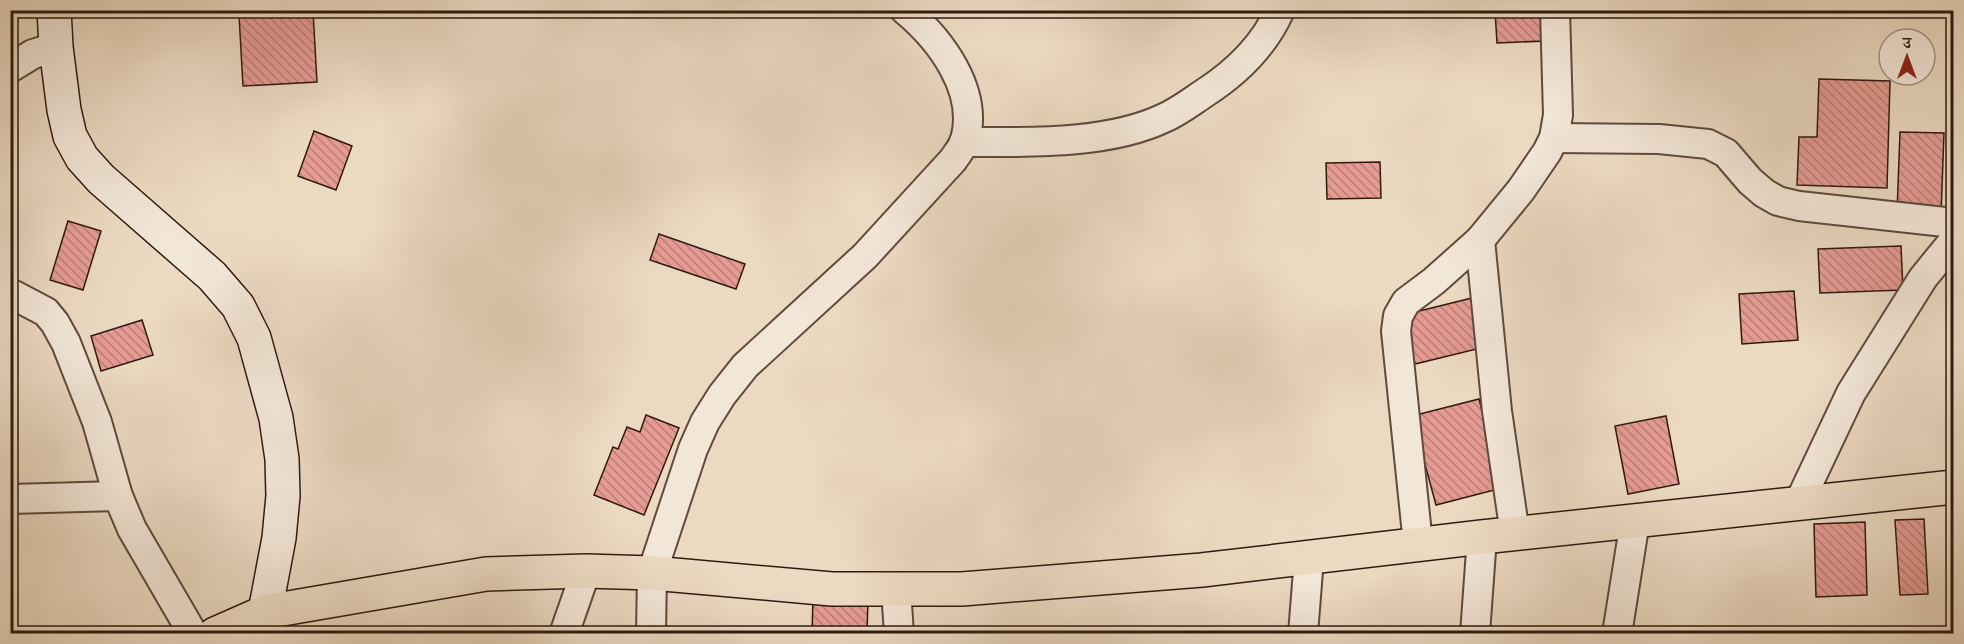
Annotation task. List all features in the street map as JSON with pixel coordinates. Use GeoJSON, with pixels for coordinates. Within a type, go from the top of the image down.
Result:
{"type":"FeatureCollection","features":[{"type":"Feature","properties":{"kind":"main road"},"geometry":{"type":"LineString","coordinates":[[54,10],[64,111],[70,136],[82,158],[100,178],[212,276],[238,306],[254,338],[276,418],[282,459],[283,496],[279,538],[265,612]]}},
{"type":"Feature","properties":{"kind":"main road"},"geometry":{"type":"LineString","coordinates":[[215,633],[265,612],[486,574],[575,570],[651,573],[832,589],[962,589],[1202,570],[1482,537],[1953,488]]}},
{"type":"Feature","properties":{"kind":"street"},"geometry":{"type":"LineString","coordinates":[[964,142],[1038,142],[1086,138],[1133,129],[1165,118],[1223,81],[1259,47],[1280,10]]}},
{"type":"Feature","properties":{"kind":"street"},"geometry":{"type":"LineString","coordinates":[[1418,544],[1396,331],[1398,316],[1406,302],[1434,281],[1480,240],[1521,190],[1547,152],[1554,138],[1558,115],[1556,10]]}},
{"type":"Feature","properties":{"kind":"street"},"geometry":{"type":"LineString","coordinates":[[651,633],[651,573],[693,449],[705,422],[745,366],[865,256],[953,160],[964,142],[968,122],[961,83],[946,56],[914,18]]}},
{"type":"Feature","properties":{"kind":"street"},"geometry":{"type":"LineString","coordinates":[[10,68],[33,54],[56,47]]}},
{"type":"Feature","properties":{"kind":"street"},"geometry":{"type":"LineString","coordinates":[[1554,138],[1659,139],[1708,144],[1726,153],[1750,182],[1778,201],[1799,206],[1953,222]]}},
{"type":"Feature","properties":{"kind":"street"},"geometry":{"type":"LineString","coordinates":[[1480,240],[1497,411],[1515,534]]}},
{"type":"Feature","properties":{"kind":"street"},"geometry":{"type":"LineString","coordinates":[[1798,505],[1856,384],[1923,278],[1953,240]]}},
{"type":"Feature","properties":{"kind":"street"},"geometry":{"type":"LineString","coordinates":[[10,293],[46,312],[56,323],[97,422],[118,496],[132,529],[193,633]]}},
{"type":"Feature","properties":{"kind":"street"},"geometry":{"type":"LineString","coordinates":[[10,499],[118,496]]}},
{"type":"Feature","properties":{"kind":"street"},"geometry":{"type":"LineString","coordinates":[[1617,633],[1635,521]]}},
{"type":"Feature","properties":{"kind":"street"},"geometry":{"type":"LineString","coordinates":[[1475,633],[1482,537]]}},
{"type":"Feature","properties":{"kind":"street"},"geometry":{"type":"LineString","coordinates":[[1303,633],[1309,558]]}},
{"type":"Feature","properties":{"kind":"street"},"geometry":{"type":"LineString","coordinates":[[564,633],[575,570]]}},
{"type":"Feature","properties":{"kind":"street"},"geometry":{"type":"LineString","coordinates":[[896,589],[899,633]]}},
{"type":"Feature","properties":{"kind":"building"},"geometry":{"type":"Polygon","coordinates":[[[1495,10],[1544,10],[1545,41],[1497,43],[1495,10]]]}},
{"type":"Feature","properties":{"kind":"building"},"geometry":{"type":"Polygon","coordinates":[[[313,11],[317,82],[243,86],[239,15],[313,11]]]}},
{"type":"Feature","properties":{"kind":"building"},"geometry":{"type":"Polygon","coordinates":[[[1819,79],[1877,81],[1877,87],[1890,87],[1887,188],[1797,185],[1799,137],[1817,137],[1819,79]]]}},
{"type":"Feature","properties":{"kind":"building"},"geometry":{"type":"Polygon","coordinates":[[[314,131],[352,146],[336,190],[298,176],[314,131]]]}},
{"type":"Feature","properties":{"kind":"building"},"geometry":{"type":"Polygon","coordinates":[[[1900,132],[1944,133],[1941,215],[1897,213],[1900,132]]]}},
{"type":"Feature","properties":{"kind":"building"},"geometry":{"type":"Polygon","coordinates":[[[1380,162],[1381,198],[1327,199],[1326,163],[1380,162]]]}},
{"type":"Feature","properties":{"kind":"building"},"geometry":{"type":"Polygon","coordinates":[[[68,221],[101,231],[83,290],[50,280],[68,221]]]}},
{"type":"Feature","properties":{"kind":"building"},"geometry":{"type":"Polygon","coordinates":[[[659,234],[745,264],[736,289],[650,260],[659,234]]]}},
{"type":"Feature","properties":{"kind":"building"},"geometry":{"type":"Polygon","coordinates":[[[1901,246],[1903,290],[1820,293],[1818,249],[1901,246]]]}},
{"type":"Feature","properties":{"kind":"building"},"geometry":{"type":"Polygon","coordinates":[[[1794,291],[1798,340],[1742,344],[1739,294],[1794,291]]]}},
{"type":"Feature","properties":{"kind":"building"},"geometry":{"type":"Polygon","coordinates":[[[1472,298],[1485,347],[1415,364],[1403,315],[1472,298]]]}},
{"type":"Feature","properties":{"kind":"building"},"geometry":{"type":"Polygon","coordinates":[[[142,320],[153,355],[101,371],[91,336],[142,320]]]}},
{"type":"Feature","properties":{"kind":"building"},"geometry":{"type":"Polygon","coordinates":[[[1479,399],[1502,488],[1436,505],[1412,416],[1479,399]]]}},
{"type":"Feature","properties":{"kind":"building"},"geometry":{"type":"Polygon","coordinates":[[[646,415],[679,428],[644,515],[594,495],[613,447],[618,449],[627,427],[640,432],[646,415]]]}},
{"type":"Feature","properties":{"kind":"building"},"geometry":{"type":"Polygon","coordinates":[[[1666,416],[1679,484],[1628,494],[1615,426],[1666,416]]]}},
{"type":"Feature","properties":{"kind":"building"},"geometry":{"type":"Polygon","coordinates":[[[1924,519],[1928,594],[1900,595],[1895,520],[1924,519]]]}},
{"type":"Feature","properties":{"kind":"building"},"geometry":{"type":"Polygon","coordinates":[[[1949,519],[1954,519],[1954,591],[1950,591],[1949,519]]]}},
{"type":"Feature","properties":{"kind":"building"},"geometry":{"type":"Polygon","coordinates":[[[1865,522],[1867,595],[1816,597],[1814,524],[1865,522]]]}},
{"type":"Feature","properties":{"kind":"building"},"geometry":{"type":"Polygon","coordinates":[[[813,597],[868,599],[867,634],[812,634],[813,597]]]}}]}
